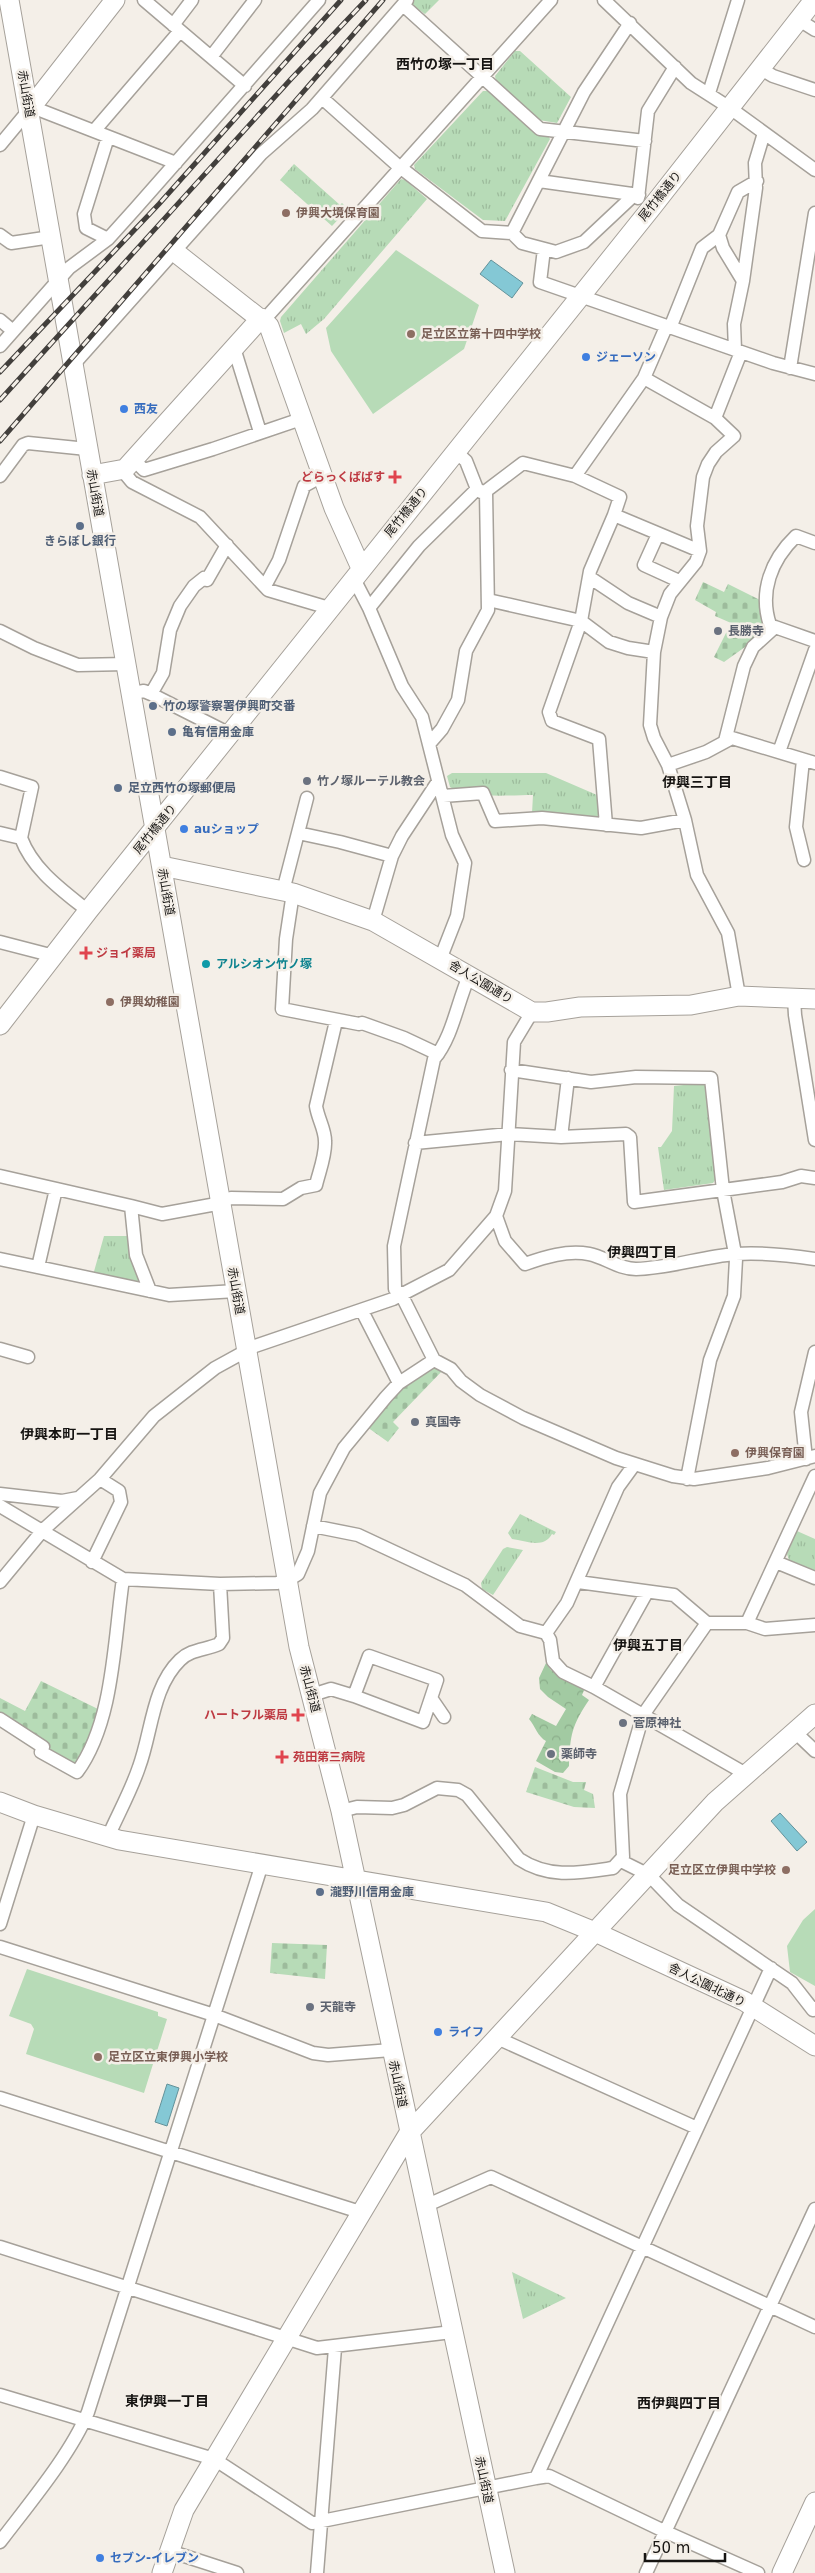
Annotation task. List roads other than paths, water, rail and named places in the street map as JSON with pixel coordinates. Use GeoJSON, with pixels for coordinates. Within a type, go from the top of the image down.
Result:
{"type":"FeatureCollection","features":[{"type":"Feature","properties":{"kind":"street","name":"赤山街道"},"geometry":{"type":"LineString","coordinates":[[9,0],[30,108],[87,449],[126,664],[142,694],[155,828],[299,1647],[341,1811],[504,2573]]}},
{"type":"Feature","properties":{"kind":"street"},"geometry":{"type":"LineString","coordinates":[[0,146],[114,0]]}},
{"type":"Feature","properties":{"kind":"street"},"geometry":{"type":"LineString","coordinates":[[144,0],[245,86]]}},
{"type":"Feature","properties":{"kind":"street"},"geometry":{"type":"LineString","coordinates":[[94,131],[176,28],[192,0]]}},
{"type":"Feature","properties":{"kind":"street"},"geometry":{"type":"LineString","coordinates":[[211,57],[255,0]]}},
{"type":"Feature","properties":{"kind":"street"},"geometry":{"type":"LineString","coordinates":[[92,475],[128,465],[551,0]]}},
{"type":"Feature","properties":{"kind":"street"},"geometry":{"type":"LineString","coordinates":[[604,0],[691,83],[709,93],[815,170]]}},
{"type":"Feature","properties":{"kind":"street"},"geometry":{"type":"LineString","coordinates":[[709,93],[738,0]]}},
{"type":"Feature","properties":{"kind":"street","name":"尾竹橋通り"},"geometry":{"type":"LineString","coordinates":[[0,1025],[88,911],[579,296],[638,198],[730,108],[814,0]]}},
{"type":"Feature","properties":{"kind":"street"},"geometry":{"type":"LineString","coordinates":[[0,346],[59,278],[108,238],[245,86],[313,2]]}},
{"type":"Feature","properties":{"kind":"street"},"geometry":{"type":"LineString","coordinates":[[74,364],[261,154],[322,98],[405,3],[482,78],[540,129],[645,141]]}},
{"type":"Feature","properties":{"kind":"street"},"geometry":{"type":"LineString","coordinates":[[799,20],[815,30]]}},
{"type":"Feature","properties":{"kind":"street"},"geometry":{"type":"LineString","coordinates":[[512,233],[584,92],[630,23]]}},
{"type":"Feature","properties":{"kind":"street"},"geometry":{"type":"LineString","coordinates":[[322,98],[400,168],[482,231],[512,233],[522,243],[556,252],[584,242],[638,198],[648,111],[675,67]]}},
{"type":"Feature","properties":{"kind":"street"},"geometry":{"type":"LineString","coordinates":[[761,68],[773,76],[815,90]]}},
{"type":"Feature","properties":{"kind":"street"},"geometry":{"type":"LineString","coordinates":[[30,108],[176,163]]}},
{"type":"Feature","properties":{"kind":"street"},"geometry":{"type":"LineString","coordinates":[[715,418],[738,351],[734,324],[743,281],[757,181],[755,163],[764,133]]}},
{"type":"Feature","properties":{"kind":"street"},"geometry":{"type":"LineString","coordinates":[[108,137],[84,214],[86,228],[108,238]]}},
{"type":"Feature","properties":{"kind":"street"},"geometry":{"type":"LineString","coordinates":[[539,181],[638,198]]}},
{"type":"Feature","properties":{"kind":"street"},"geometry":{"type":"LineString","coordinates":[[575,476],[644,378],[702,248],[718,235],[738,192],[757,181]]}},
{"type":"Feature","properties":{"kind":"street"},"geometry":{"type":"LineString","coordinates":[[790,368],[815,213]]}},
{"type":"Feature","properties":{"kind":"street"},"geometry":{"type":"LineString","coordinates":[[0,235],[11,243],[51,237]]}},
{"type":"Feature","properties":{"kind":"street"},"geometry":{"type":"LineString","coordinates":[[718,235],[723,248],[743,281]]}},
{"type":"Feature","properties":{"kind":"street"},"geometry":{"type":"LineString","coordinates":[[544,249],[540,282],[738,351],[815,374]]}},
{"type":"Feature","properties":{"kind":"street"},"geometry":{"type":"LineString","coordinates":[[174,252],[269,326],[304,418],[369,608],[402,686],[422,716],[437,783],[443,796],[452,835],[465,863],[457,916],[441,957]]}},
{"type":"Feature","properties":{"kind":"street"},"geometry":{"type":"LineString","coordinates":[[0,320],[13,331]]}},
{"type":"Feature","properties":{"kind":"street"},"geometry":{"type":"LineString","coordinates":[[234,348],[260,432]]}},
{"type":"Feature","properties":{"kind":"street"},"geometry":{"type":"LineString","coordinates":[[644,378],[715,418],[734,436],[716,452],[703,477],[697,526],[700,551],[696,562],[670,594],[661,617],[654,652],[650,725],[654,738],[668,765],[685,820],[697,875],[728,933],[739,996]]}},
{"type":"Feature","properties":{"kind":"street"},"geometry":{"type":"LineString","coordinates":[[128,465],[144,470],[304,418]]}},
{"type":"Feature","properties":{"kind":"street"},"geometry":{"type":"LineString","coordinates":[[0,476],[23,445],[28,443],[87,449]]}},
{"type":"Feature","properties":{"kind":"street"},"geometry":{"type":"LineString","coordinates":[[429,744],[442,729],[458,700],[466,651],[488,610],[481,490],[466,461],[455,451]]}},
{"type":"Feature","properties":{"kind":"street"},"geometry":{"type":"LineString","coordinates":[[369,608],[419,546],[481,490],[523,463],[575,476],[620,497],[589,576],[581,621],[549,712],[552,721],[599,739],[606,825]]}},
{"type":"Feature","properties":{"kind":"street"},"geometry":{"type":"LineString","coordinates":[[128,465],[132,482],[200,517],[265,586],[290,597],[329,608]]}},
{"type":"Feature","properties":{"kind":"street"},"geometry":{"type":"LineString","coordinates":[[265,586],[279,560],[304,486],[324,475]]}},
{"type":"Feature","properties":{"kind":"street"},"geometry":{"type":"LineString","coordinates":[[614,515],[700,551]]}},
{"type":"Feature","properties":{"kind":"street"},"geometry":{"type":"LineString","coordinates":[[658,534],[644,565],[679,581]]}},
{"type":"Feature","properties":{"kind":"street"},"geometry":{"type":"LineString","coordinates":[[815,543],[796,536],[783,549],[765,588],[764,608],[770,625],[815,641]]}},
{"type":"Feature","properties":{"kind":"street"},"geometry":{"type":"LineString","coordinates":[[227,545],[207,580],[204,578],[194,586],[180,606],[170,630],[163,673],[142,694],[230,734]]}},
{"type":"Feature","properties":{"kind":"street"},"geometry":{"type":"LineString","coordinates":[[589,576],[628,603],[661,617]]}},
{"type":"Feature","properties":{"kind":"street"},"geometry":{"type":"LineString","coordinates":[[488,600],[581,621],[609,642],[628,648],[654,652]]}},
{"type":"Feature","properties":{"kind":"street"},"geometry":{"type":"LineString","coordinates":[[725,741],[744,666],[753,647],[775,627]]}},
{"type":"Feature","properties":{"kind":"street"},"geometry":{"type":"LineString","coordinates":[[0,631],[34,648],[78,664],[126,664]]}},
{"type":"Feature","properties":{"kind":"street"},"geometry":{"type":"LineString","coordinates":[[779,752],[815,650]]}},
{"type":"Feature","properties":{"kind":"street"},"geometry":{"type":"LineString","coordinates":[[668,765],[706,752],[732,738],[809,761],[796,827],[804,860]]}},
{"type":"Feature","properties":{"kind":"street"},"geometry":{"type":"LineString","coordinates":[[0,778],[32,787],[21,838],[26,852],[47,877],[88,911]]}},
{"type":"Feature","properties":{"kind":"street"},"geometry":{"type":"LineString","coordinates":[[373,921],[392,856],[402,836],[437,783]]}},
{"type":"Feature","properties":{"kind":"street"},"geometry":{"type":"LineString","coordinates":[[443,796],[483,793],[495,821],[542,818],[641,828],[685,820]]}},
{"type":"Feature","properties":{"kind":"street"},"geometry":{"type":"LineString","coordinates":[[307,798],[298,833],[288,892],[282,1009],[336,1021],[362,1023],[404,1038],[438,1054]]}},
{"type":"Feature","properties":{"kind":"street"},"geometry":{"type":"LineString","coordinates":[[0,833],[21,838]]}},
{"type":"Feature","properties":{"kind":"street"},"geometry":{"type":"LineString","coordinates":[[298,833],[392,856]]}},
{"type":"Feature","properties":{"kind":"street","name":"舎人公園通り"},"geometry":{"type":"LineString","coordinates":[[162,866],[288,892],[373,921],[441,957],[532,1012]]}},
{"type":"Feature","properties":{"kind":"street"},"geometry":{"type":"LineString","coordinates":[[0,942],[54,956]]}},
{"type":"Feature","properties":{"kind":"street"},"geometry":{"type":"LineString","coordinates":[[470,976],[459,1000],[446,1041],[434,1059],[394,1246],[395,1289],[401,1294],[434,1360],[446,1366],[462,1381],[496,1404],[574,1441],[634,1465],[687,1479],[768,1468],[811,1458],[801,1412],[815,1352]]}},
{"type":"Feature","properties":{"kind":"street"},"geometry":{"type":"LineString","coordinates":[[0,1582],[43,1530],[100,1479],[154,1416],[216,1368],[255,1346],[362,1311],[449,1270],[496,1216],[505,1190],[514,1042],[532,1012],[547,1012],[580,1007],[691,1004],[739,996],[815,999]]}},
{"type":"Feature","properties":{"kind":"street"},"geometry":{"type":"LineString","coordinates":[[794,998],[815,1140]]}},
{"type":"Feature","properties":{"kind":"street"},"geometry":{"type":"LineString","coordinates":[[0,1176],[162,1214],[212,1205],[231,1198],[283,1199],[301,1188],[316,1185],[326,1143],[316,1106],[336,1021]]}},
{"type":"Feature","properties":{"kind":"street"},"geometry":{"type":"LineString","coordinates":[[511,1070],[591,1082],[636,1077],[711,1078],[723,1190],[733,1254],[736,1259],[734,1296],[710,1360],[687,1479]]}},
{"type":"Feature","properties":{"kind":"street"},"geometry":{"type":"LineString","coordinates":[[561,1138],[568,1078]]}},
{"type":"Feature","properties":{"kind":"street"},"geometry":{"type":"LineString","coordinates":[[415,1143],[509,1134],[561,1138],[626,1134],[630,1137],[634,1202],[782,1182],[800,1176],[815,1178]]}},
{"type":"Feature","properties":{"kind":"street"},"geometry":{"type":"LineString","coordinates":[[38,1267],[56,1189]]}},
{"type":"Feature","properties":{"kind":"street"},"geometry":{"type":"LineString","coordinates":[[131,1206],[136,1255],[150,1291]]}},
{"type":"Feature","properties":{"kind":"street"},"geometry":{"type":"LineString","coordinates":[[496,1216],[504,1241],[525,1264],[557,1254],[589,1254],[626,1268],[635,1269],[672,1266],[733,1254],[762,1253],[815,1259]]}},
{"type":"Feature","properties":{"kind":"street"},"geometry":{"type":"LineString","coordinates":[[0,1259],[169,1295],[236,1291]]}},
{"type":"Feature","properties":{"kind":"street"},"geometry":{"type":"LineString","coordinates":[[362,1311],[399,1384]]}},
{"type":"Feature","properties":{"kind":"street"},"geometry":{"type":"LineString","coordinates":[[0,1349],[28,1357]]}},
{"type":"Feature","properties":{"kind":"street"},"geometry":{"type":"LineString","coordinates":[[0,1506],[23,1522],[43,1530],[92,1562],[123,1579],[220,1584],[277,1583],[288,1580],[298,1574],[308,1551],[320,1493],[344,1448],[399,1384],[434,1360]]}},
{"type":"Feature","properties":{"kind":"street"},"geometry":{"type":"LineString","coordinates":[[546,1633],[567,1603],[578,1582],[618,1487],[634,1465]]}},
{"type":"Feature","properties":{"kind":"street"},"geometry":{"type":"LineString","coordinates":[[747,1623],[815,1476]]}},
{"type":"Feature","properties":{"kind":"street"},"geometry":{"type":"LineString","coordinates":[[92,1562],[121,1502],[120,1492],[100,1479]]}},
{"type":"Feature","properties":{"kind":"street"},"geometry":{"type":"LineString","coordinates":[[0,1494],[62,1502],[80,1497]]}},
{"type":"Feature","properties":{"kind":"street"},"geometry":{"type":"LineString","coordinates":[[313,1526],[358,1535],[465,1585],[520,1626],[546,1633],[550,1640],[553,1660],[563,1672],[594,1687],[746,1774]]}},
{"type":"Feature","properties":{"kind":"street"},"geometry":{"type":"LineString","coordinates":[[776,1562],[815,1578]]}},
{"type":"Feature","properties":{"kind":"street"},"geometry":{"type":"LineString","coordinates":[[0,1719],[43,1747],[41,1752],[77,1772],[87,1759],[104,1709],[123,1579]]}},
{"type":"Feature","properties":{"kind":"street"},"geometry":{"type":"LineString","coordinates":[[578,1582],[674,1594],[707,1623],[747,1623],[765,1629],[815,1625]]}},
{"type":"Feature","properties":{"kind":"street"},"geometry":{"type":"LineString","coordinates":[[108,1838],[138,1770],[146,1747],[149,1723],[165,1683],[184,1657],[199,1649],[219,1644],[222,1638],[220,1584]]}},
{"type":"Feature","properties":{"kind":"street"},"geometry":{"type":"LineString","coordinates":[[594,1687],[647,1592]]}},
{"type":"Feature","properties":{"kind":"street"},"geometry":{"type":"LineString","coordinates":[[341,1811],[357,1807],[392,1808],[404,1805],[437,1788],[447,1787],[467,1795],[519,1859],[527,1864],[545,1872],[569,1875],[613,1868],[621,1861],[620,1794],[643,1715],[707,1623]]}},
{"type":"Feature","properties":{"kind":"street"},"geometry":{"type":"LineString","coordinates":[[312,1695],[331,1689],[422,1722],[437,1680],[369,1656],[354,1696]]}},
{"type":"Feature","properties":{"kind":"street"},"geometry":{"type":"LineString","coordinates":[[431,1698],[444,1716]]}},
{"type":"Feature","properties":{"kind":"street"},"geometry":{"type":"LineString","coordinates":[[162,2573],[184,2510],[360,2212],[409,2133],[649,1875],[714,1802],[815,1714]]}},
{"type":"Feature","properties":{"kind":"street"},"geometry":{"type":"LineString","coordinates":[[794,1731],[815,1751]]}},
{"type":"Feature","properties":{"kind":"street","name":"舎人公園北通り"},"geometry":{"type":"LineString","coordinates":[[0,1802],[34,1815],[108,1838],[530,1908],[595,1932],[744,2001],[752,2008],[815,2046]]}},
{"type":"Feature","properties":{"kind":"street"},"geometry":{"type":"LineString","coordinates":[[0,1924],[34,1815]]}},
{"type":"Feature","properties":{"kind":"street"},"geometry":{"type":"LineString","coordinates":[[621,1861],[649,1875],[678,1905],[792,1983],[813,2010],[815,2008]]}},
{"type":"Feature","properties":{"kind":"street"},"geometry":{"type":"LineString","coordinates":[[0,2542],[42,2486],[85,2420],[262,1864]]}},
{"type":"Feature","properties":{"kind":"street"},"geometry":{"type":"LineString","coordinates":[[0,1947],[214,2015],[313,2053],[341,2055],[391,2050]]}},
{"type":"Feature","properties":{"kind":"street"},"geometry":{"type":"LineString","coordinates":[[536,2478],[771,1968]]}},
{"type":"Feature","properties":{"kind":"street"},"geometry":{"type":"LineString","coordinates":[[497,2038],[696,2128]]}},
{"type":"Feature","properties":{"kind":"street"},"geometry":{"type":"LineString","coordinates":[[0,2098],[360,2212]]}},
{"type":"Feature","properties":{"kind":"street"},"geometry":{"type":"LineString","coordinates":[[425,2206],[491,2178],[815,2327]]}},
{"type":"Feature","properties":{"kind":"street"},"geometry":{"type":"LineString","coordinates":[[646,2573],[815,2209]]}},
{"type":"Feature","properties":{"kind":"street"},"geometry":{"type":"LineString","coordinates":[[0,2247],[316,2348],[335,2348],[452,2332]]}},
{"type":"Feature","properties":{"kind":"street"},"geometry":{"type":"LineString","coordinates":[[317,2573],[335,2348]]}},
{"type":"Feature","properties":{"kind":"street"},"geometry":{"type":"LineString","coordinates":[[0,2395],[214,2459],[312,2523],[487,2490],[550,2476],[666,2532],[758,2573]]}},
{"type":"Feature","properties":{"kind":"street"},"geometry":{"type":"LineString","coordinates":[[782,2573],[815,2502]]}},
{"type":"Feature","properties":{"kind":"street"},"geometry":{"type":"LineString","coordinates":[[169,2551],[233,2572]]}},
{"type":"Feature","properties":{"kind":"water"},"geometry":{"type":"Polygon","coordinates":[[[491,260],[523,283],[512,298],[480,274],[491,260]]]}},
{"type":"Feature","properties":{"kind":"water"},"geometry":{"type":"Polygon","coordinates":[[[780,1813],[807,1842],[797,1851],[771,1821],[780,1813]]]}},
{"type":"Feature","properties":{"kind":"water"},"geometry":{"type":"Polygon","coordinates":[[[167,2084],[179,2088],[167,2126],[155,2122],[167,2084]]]}},
{"type":"Feature","properties":{"kind":"railway"},"geometry":{"type":"LineString","coordinates":[[0,372],[159,204],[341,0]]}},
{"type":"Feature","properties":{"kind":"railway"},"geometry":{"type":"LineString","coordinates":[[0,400],[291,79],[366,0]]}},
{"type":"Feature","properties":{"kind":"railway"},"geometry":{"type":"LineString","coordinates":[[0,441],[383,0]]}},
{"type":"Feature","properties":{"kind":"place","name":"伊興大境保育園"},"geometry":{"type":"Point","coordinates":[286,213]}},
{"type":"Feature","properties":{"kind":"place","name":"足立区立第十四中学校"},"geometry":{"type":"Point","coordinates":[411,334]}},
{"type":"Feature","properties":{"kind":"place","name":"ジェーソン"},"geometry":{"type":"Point","coordinates":[586,357]}},
{"type":"Feature","properties":{"kind":"place","name":"西友"},"geometry":{"type":"Point","coordinates":[124,409]}},
{"type":"Feature","properties":{"kind":"place","name":"どらっくぱぱす"},"geometry":{"type":"Point","coordinates":[395,477]}},
{"type":"Feature","properties":{"kind":"place","name":"きらぼし銀行"},"geometry":{"type":"Point","coordinates":[80,526]}},
{"type":"Feature","properties":{"kind":"place","name":"長勝寺"},"geometry":{"type":"Point","coordinates":[718,631]}},
{"type":"Feature","properties":{"kind":"place","name":"竹の塚警察署伊興町交番"},"geometry":{"type":"Point","coordinates":[153,706]}},
{"type":"Feature","properties":{"kind":"place","name":"亀有信用金庫"},"geometry":{"type":"Point","coordinates":[172,732]}},
{"type":"Feature","properties":{"kind":"place","name":"竹ノ塚ルーテル教会"},"geometry":{"type":"Point","coordinates":[307,781]}},
{"type":"Feature","properties":{"kind":"place","name":"足立西竹の塚郵便局"},"geometry":{"type":"Point","coordinates":[118,788]}},
{"type":"Feature","properties":{"kind":"place","name":"auショップ"},"geometry":{"type":"Point","coordinates":[184,829]}},
{"type":"Feature","properties":{"kind":"place","name":"ジョイ薬局"},"geometry":{"type":"Point","coordinates":[86,953]}},
{"type":"Feature","properties":{"kind":"place","name":"アルシオン竹ノ塚"},"geometry":{"type":"Point","coordinates":[206,964]}},
{"type":"Feature","properties":{"kind":"place","name":"伊興幼稚園"},"geometry":{"type":"Point","coordinates":[110,1002]}},
{"type":"Feature","properties":{"kind":"place","name":"真国寺"},"geometry":{"type":"Point","coordinates":[415,1422]}},
{"type":"Feature","properties":{"kind":"place","name":"伊興保育園"},"geometry":{"type":"Point","coordinates":[735,1453]}},
{"type":"Feature","properties":{"kind":"place","name":"ハートフル薬局"},"geometry":{"type":"Point","coordinates":[298,1715]}},
{"type":"Feature","properties":{"kind":"place","name":"菅原神社"},"geometry":{"type":"Point","coordinates":[623,1723]}},
{"type":"Feature","properties":{"kind":"place","name":"薬師寺"},"geometry":{"type":"Point","coordinates":[551,1754]}},
{"type":"Feature","properties":{"kind":"place","name":"苑田第三病院"},"geometry":{"type":"Point","coordinates":[282,1757]}},
{"type":"Feature","properties":{"kind":"place","name":"足立区立伊興中学校"},"geometry":{"type":"Point","coordinates":[786,1870]}},
{"type":"Feature","properties":{"kind":"place","name":"瀧野川信用金庫"},"geometry":{"type":"Point","coordinates":[320,1892]}},
{"type":"Feature","properties":{"kind":"place","name":"天龍寺"},"geometry":{"type":"Point","coordinates":[310,2007]}},
{"type":"Feature","properties":{"kind":"place","name":"ライフ"},"geometry":{"type":"Point","coordinates":[438,2032]}},
{"type":"Feature","properties":{"kind":"place","name":"足立区立東伊興小学校"},"geometry":{"type":"Point","coordinates":[98,2057]}},
{"type":"Feature","properties":{"kind":"place","name":"セブン-イレブン"},"geometry":{"type":"Point","coordinates":[100,2558]}},
{"type":"Feature","properties":{"kind":"district","name":"西竹の塚一丁目"},"geometry":{"type":"Point","coordinates":[445,64]}},
{"type":"Feature","properties":{"kind":"district","name":"伊興三丁目"},"geometry":{"type":"Point","coordinates":[697,782]}},
{"type":"Feature","properties":{"kind":"district","name":"伊興四丁目"},"geometry":{"type":"Point","coordinates":[642,1252]}},
{"type":"Feature","properties":{"kind":"district","name":"伊興本町一丁目"},"geometry":{"type":"Point","coordinates":[69,1434]}},
{"type":"Feature","properties":{"kind":"district","name":"伊興五丁目"},"geometry":{"type":"Point","coordinates":[648,1645]}},
{"type":"Feature","properties":{"kind":"district","name":"東伊興一丁目"},"geometry":{"type":"Point","coordinates":[167,2401]}},
{"type":"Feature","properties":{"kind":"district","name":"西伊興四丁目"},"geometry":{"type":"Point","coordinates":[679,2403]}}]}
